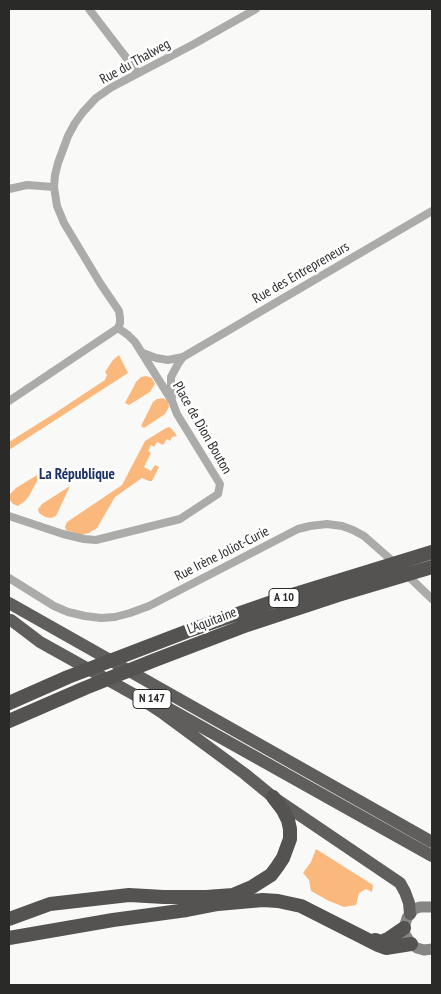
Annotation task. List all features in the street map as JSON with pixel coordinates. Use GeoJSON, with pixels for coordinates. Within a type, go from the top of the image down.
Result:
{"type":"FeatureCollection","features":[{"type":"Feature","properties":{"kind":"highway","name":"L'Aquitaine"},"geometry":{"type":"LineString","coordinates":[[9,703],[137,650],[270,602],[432,552]]}},
{"type":"Feature","properties":{"kind":"highway","name":"L'Aquitaine"},"geometry":{"type":"LineString","coordinates":[[88,690],[202,642],[284,613],[432,567]]}},
{"type":"Feature","properties":{"kind":"highway","name":"N 147"},"geometry":{"type":"LineString","coordinates":[[9,603],[432,842]]}},
{"type":"Feature","properties":{"kind":"highway","name":"N 147"},"geometry":{"type":"LineString","coordinates":[[10,620],[432,856]]}},
{"type":"Feature","properties":{"kind":"highway"},"geometry":{"type":"LineString","coordinates":[[10,620],[40,642],[162,712],[273,797],[400,884],[406,892],[410,914]]}},
{"type":"Feature","properties":{"kind":"highway"},"geometry":{"type":"LineString","coordinates":[[9,721],[88,690]]}},
{"type":"Feature","properties":{"kind":"highway"},"geometry":{"type":"LineString","coordinates":[[9,727],[88,690]]}},
{"type":"Feature","properties":{"kind":"highway"},"geometry":{"type":"LineString","coordinates":[[9,938],[113,920],[162,914],[218,904],[238,898],[270,875],[283,858],[287,849],[290,839],[288,820],[273,797]]}},
{"type":"Feature","properties":{"kind":"highway"},"geometry":{"type":"LineString","coordinates":[[9,919],[50,904],[129,895],[238,898],[278,901],[301,906],[378,946],[386,948],[411,944]]}},
{"type":"Feature","properties":{"kind":"highway"},"geometry":{"type":"LineString","coordinates":[[362,937],[381,942],[404,928]]}},
{"type":"Feature","properties":{"kind":"main road"},"geometry":{"type":"LineString","coordinates":[[432,907],[426,906],[414,910],[410,914],[404,928],[407,940],[411,944],[424,950],[432,949]]}},
{"type":"Feature","properties":{"kind":"street"},"geometry":{"type":"LineString","coordinates":[[89,9],[138,73]]}},
{"type":"Feature","properties":{"kind":"street","name":"Rue du Thalweg"},"geometry":{"type":"LineString","coordinates":[[118,328],[120,323],[119,311],[64,223],[57,206],[54,187],[58,162],[68,136],[83,112],[96,98],[112,87],[256,9]]}},
{"type":"Feature","properties":{"kind":"street"},"geometry":{"type":"LineString","coordinates":[[9,189],[26,185],[54,187]]}},
{"type":"Feature","properties":{"kind":"street","name":"Rue des Entrepreneurs"},"geometry":{"type":"LineString","coordinates":[[183,357],[432,210]]}},
{"type":"Feature","properties":{"kind":"street"},"geometry":{"type":"LineString","coordinates":[[9,401],[118,328]]}},
{"type":"Feature","properties":{"kind":"street","name":"Place de Dion Bouton"},"geometry":{"type":"LineString","coordinates":[[10,518],[63,534],[96,540],[180,519],[218,494],[220,484],[177,414],[172,401],[135,342],[128,334],[118,328]]}},
{"type":"Feature","properties":{"kind":"street"},"geometry":{"type":"LineString","coordinates":[[142,353],[168,360],[183,357]]}},
{"type":"Feature","properties":{"kind":"street"},"geometry":{"type":"LineString","coordinates":[[172,401],[172,377],[183,357]]}},
{"type":"Feature","properties":{"kind":"street","name":"Rue Irène Joliot-Curie"},"geometry":{"type":"LineString","coordinates":[[9,578],[54,606],[68,612],[101,618],[116,617],[149,606],[298,529],[327,524],[342,526],[364,536],[432,599]]}},
{"type":"Feature","properties":{"kind":"shaded area"},"geometry":{"type":"Polygon","coordinates":[[[119,355],[128,373],[9,450],[9,442],[105,380],[107,375],[105,372],[119,355]]]}},
{"type":"Feature","properties":{"kind":"shaded area"},"geometry":{"type":"Polygon","coordinates":[[[141,377],[152,378],[155,384],[150,392],[129,405],[125,403],[136,382],[141,377]]]}},
{"type":"Feature","properties":{"kind":"shaded area"},"geometry":{"type":"Polygon","coordinates":[[[163,398],[168,401],[169,407],[165,414],[144,428],[141,426],[153,402],[163,398]]]}},
{"type":"Feature","properties":{"kind":"shaded area"},"geometry":{"type":"Polygon","coordinates":[[[169,427],[177,436],[172,437],[170,441],[167,439],[163,445],[157,442],[154,447],[151,445],[148,451],[151,453],[144,467],[151,471],[155,465],[159,467],[152,481],[142,478],[115,497],[97,528],[89,533],[81,535],[66,530],[67,522],[122,485],[145,441],[169,427]]]}},
{"type":"Feature","properties":{"kind":"shaded area"},"geometry":{"type":"Polygon","coordinates":[[[42,472],[25,501],[18,506],[13,504],[9,499],[10,494],[16,488],[42,472]]]}},
{"type":"Feature","properties":{"kind":"shaded area"},"geometry":{"type":"Polygon","coordinates":[[[70,486],[56,516],[51,518],[45,517],[39,513],[38,509],[42,504],[70,486]]]}},
{"type":"Feature","properties":{"kind":"shaded area"},"geometry":{"type":"Polygon","coordinates":[[[316,849],[373,885],[372,892],[366,889],[359,893],[356,905],[344,907],[311,891],[309,880],[303,873],[311,862],[316,849]]]}},
{"type":"Feature","properties":{"kind":"district","name":"La République"},"geometry":{"type":"Point","coordinates":[77,475]}}]}
